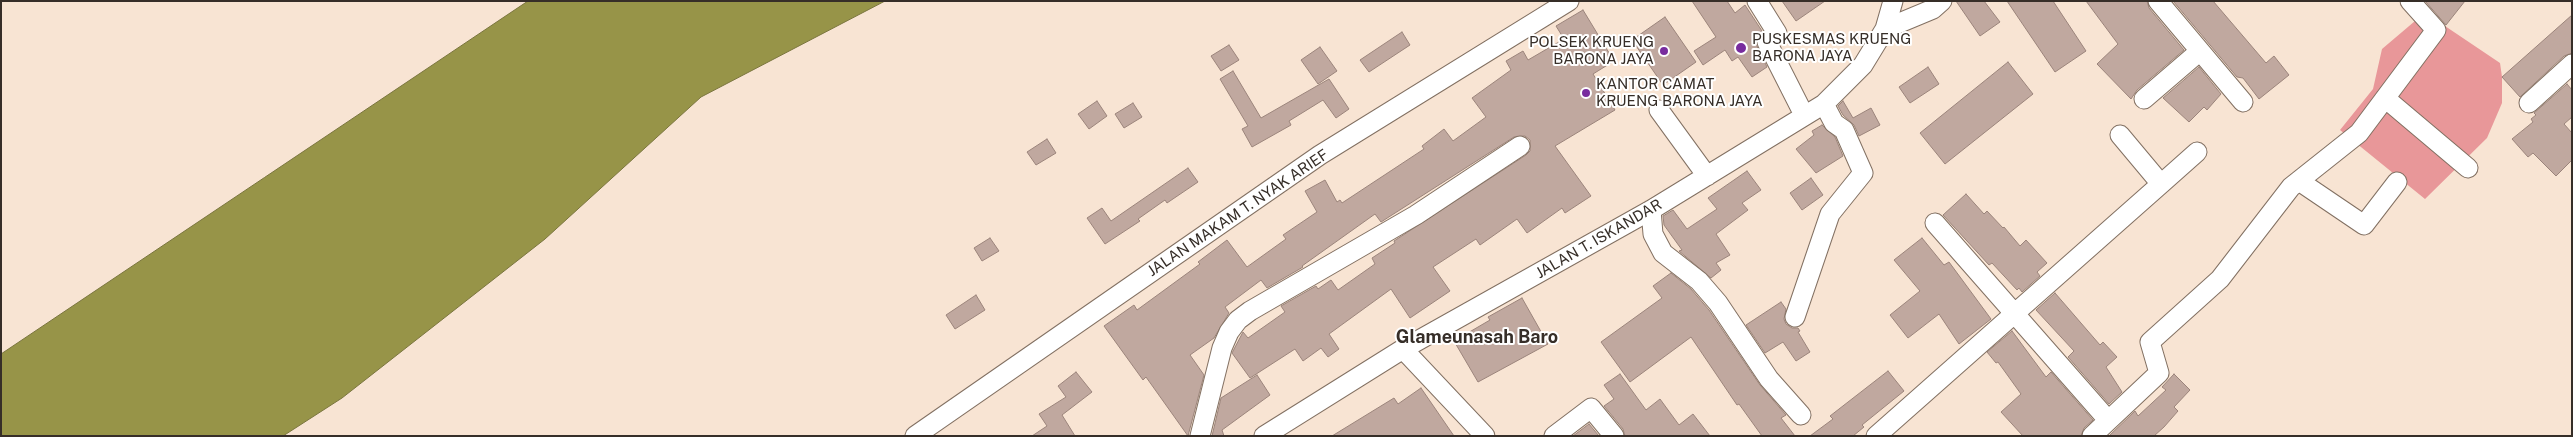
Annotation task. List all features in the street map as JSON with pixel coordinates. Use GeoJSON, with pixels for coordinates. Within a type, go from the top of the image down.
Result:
{"type":"FeatureCollection","features":[{"type":"Feature","properties":{"kind":"street","name":"JALAN MAKAM T. NYAK ARIEF"},"geometry":{"type":"LineString","coordinates":[[915,436],[1320,156],[1569,1]]}},
{"type":"Feature","properties":{"kind":"street"},"geometry":{"type":"LineString","coordinates":[[1757,1],[1777,33],[1768,42],[1804,115]]}},
{"type":"Feature","properties":{"kind":"street","name":"JALAN T. ISKANDAR"},"geometry":{"type":"LineString","coordinates":[[1264,436],[1403,349],[1650,210],[1824,104],[1863,65],[1885,29],[1893,1]]}},
{"type":"Feature","properties":{"kind":"street"},"geometry":{"type":"LineString","coordinates":[[1885,29],[1933,9],[1942,1]]}},
{"type":"Feature","properties":{"kind":"street"},"geometry":{"type":"LineString","coordinates":[[2158,1],[2243,102]]}},
{"type":"Feature","properties":{"kind":"street"},"geometry":{"type":"LineString","coordinates":[[2092,436],[2159,373],[2150,342],[2220,279],[2290,187],[2359,133],[2436,30],[2410,1]]}},
{"type":"Feature","properties":{"kind":"street"},"geometry":{"type":"LineString","coordinates":[[2144,99],[2200,51]]}},
{"type":"Feature","properties":{"kind":"street"},"geometry":{"type":"LineString","coordinates":[[2529,104],[2568,75]]}},
{"type":"Feature","properties":{"kind":"street"},"geometry":{"type":"LineString","coordinates":[[2385,98],[2468,168]]}},
{"type":"Feature","properties":{"kind":"street"},"geometry":{"type":"LineString","coordinates":[[1795,317],[1830,214],[1863,173],[1844,130],[1834,123],[1824,104]]}},
{"type":"Feature","properties":{"kind":"street"},"geometry":{"type":"LineString","coordinates":[[1659,110],[1707,176]]}},
{"type":"Feature","properties":{"kind":"street"},"geometry":{"type":"LineString","coordinates":[[2120,136],[2161,184]]}},
{"type":"Feature","properties":{"kind":"street"},"geometry":{"type":"LineString","coordinates":[[1200,436],[1222,348],[1229,332],[1238,320],[1250,311],[1416,215],[1520,146]]}},
{"type":"Feature","properties":{"kind":"street"},"geometry":{"type":"LineString","coordinates":[[1876,436],[2013,312],[2197,152]]}},
{"type":"Feature","properties":{"kind":"street"},"geometry":{"type":"LineString","coordinates":[[2299,181],[2364,225],[2397,182]]}},
{"type":"Feature","properties":{"kind":"street"},"geometry":{"type":"LineString","coordinates":[[1650,210],[1653,234],[1663,253],[1699,281],[1718,303],[1770,378],[1801,415]]}},
{"type":"Feature","properties":{"kind":"street"},"geometry":{"type":"LineString","coordinates":[[1935,223],[2108,420]]}},
{"type":"Feature","properties":{"kind":"street"},"geometry":{"type":"LineString","coordinates":[[1403,349],[1485,436]]}},
{"type":"Feature","properties":{"kind":"street"},"geometry":{"type":"LineString","coordinates":[[1554,436],[1591,408],[1614,436]]}},
{"type":"Feature","properties":{"kind":"shaded area"},"geometry":{"type":"Polygon","coordinates":[[[528,1],[885,1],[701,97],[545,239],[342,398],[283,436],[1,436],[1,354],[528,1]]]}},
{"type":"Feature","properties":{"kind":"shaded area"},"geometry":{"type":"Polygon","coordinates":[[[2415,21],[2445,26],[2500,63],[2502,77],[2502,103],[2487,138],[2425,199],[2340,130],[2373,89],[2382,49],[2415,21]]]}},
{"type":"Feature","properties":{"kind":"building","name":"PUSKESMAS KRUENG BARONA JAYA"},"geometry":{"type":"Polygon","coordinates":[[[1692,1],[1727,1],[1735,13],[1745,5],[1762,31],[1753,38],[1767,67],[1752,77],[1738,57],[1732,61],[1725,50],[1703,65],[1694,51],[1716,37],[1692,1]]]}},
{"type":"Feature","properties":{"kind":"building"},"geometry":{"type":"Polygon","coordinates":[[[1782,1],[1825,1],[1796,21],[1782,1]]]}},
{"type":"Feature","properties":{"kind":"building"},"geometry":{"type":"Polygon","coordinates":[[[1956,1],[1984,1],[2000,22],[1980,36],[1956,1]]]}},
{"type":"Feature","properties":{"kind":"building"},"geometry":{"type":"Polygon","coordinates":[[[2007,1],[2053,1],[2086,51],[2055,72],[2007,1]]]}},
{"type":"Feature","properties":{"kind":"building"},"geometry":{"type":"Polygon","coordinates":[[[2086,1],[2147,1],[2149,8],[2184,50],[2137,90],[2131,99],[2097,64],[2118,44],[2086,1]]]}},
{"type":"Feature","properties":{"kind":"building"},"geometry":{"type":"Polygon","coordinates":[[[2173,1],[2213,1],[2266,63],[2274,56],[2289,75],[2259,99],[2243,78],[2237,77],[2173,1]]]}},
{"type":"Feature","properties":{"kind":"building"},"geometry":{"type":"Polygon","coordinates":[[[2425,1],[2465,1],[2446,25],[2425,1]]]}},
{"type":"Feature","properties":{"kind":"building"},"geometry":{"type":"Polygon","coordinates":[[[1583,10],[1614,61],[1593,74],[1615,110],[1555,146],[1591,196],[1565,213],[1562,208],[1527,233],[1517,219],[1480,245],[1476,239],[1433,267],[1450,291],[1410,318],[1391,289],[1329,334],[1339,349],[1328,357],[1321,348],[1303,361],[1295,349],[1250,378],[1232,353],[1243,332],[1248,338],[1285,312],[1281,306],[1316,286],[1318,289],[1331,280],[1338,290],[1375,264],[1372,258],[1395,243],[1394,241],[1526,155],[1530,151],[1530,140],[1525,136],[1514,137],[1381,222],[1375,214],[1303,267],[1267,288],[1261,280],[1225,307],[1229,313],[1214,338],[1190,355],[1204,375],[1188,436],[1146,377],[1143,380],[1104,326],[1134,305],[1137,310],[1200,264],[1198,262],[1227,240],[1247,267],[1286,239],[1283,235],[1317,212],[1305,191],[1325,180],[1337,202],[1340,200],[1342,203],[1424,149],[1422,146],[1444,129],[1453,141],[1486,117],[1472,98],[1511,70],[1506,61],[1523,51],[1528,60],[1564,39],[1556,26],[1583,10]]]}},
{"type":"Feature","properties":{"kind":"building"},"geometry":{"type":"Polygon","coordinates":[[[2572,15],[2572,53],[2564,56],[2520,97],[2502,77],[2572,15]]]}},
{"type":"Feature","properties":{"kind":"building","name":"POLSEK KRUENG BARONA JAYA"},"geometry":{"type":"Polygon","coordinates":[[[1665,17],[1696,62],[1663,85],[1632,40],[1665,17]]]}},
{"type":"Feature","properties":{"kind":"building"},"geometry":{"type":"Polygon","coordinates":[[[1402,32],[1410,45],[1369,72],[1360,60],[1402,32]]]}},
{"type":"Feature","properties":{"kind":"building"},"geometry":{"type":"Polygon","coordinates":[[[1229,45],[1239,60],[1221,71],[1211,56],[1229,45]]]}},
{"type":"Feature","properties":{"kind":"building"},"geometry":{"type":"Polygon","coordinates":[[[1320,47],[1337,71],[1318,84],[1301,60],[1320,47]]]}},
{"type":"Feature","properties":{"kind":"building"},"geometry":{"type":"Polygon","coordinates":[[[2008,62],[2033,94],[1945,164],[1920,133],[2008,62]]]}},
{"type":"Feature","properties":{"kind":"building"},"geometry":{"type":"Polygon","coordinates":[[[1928,67],[1939,84],[1910,103],[1899,87],[1928,67]]]}},
{"type":"Feature","properties":{"kind":"building"},"geometry":{"type":"Polygon","coordinates":[[[2199,67],[2221,94],[2207,110],[2204,107],[2189,122],[2163,98],[2199,67]]]}},
{"type":"Feature","properties":{"kind":"building"},"geometry":{"type":"Polygon","coordinates":[[[1233,71],[1261,118],[1329,79],[1349,109],[1336,118],[1323,100],[1289,121],[1291,125],[1252,147],[1242,129],[1248,126],[1220,79],[1233,71]]]}},
{"type":"Feature","properties":{"kind":"building"},"geometry":{"type":"Polygon","coordinates":[[[2567,84],[2572,90],[2572,117],[2564,124],[2572,133],[2572,160],[2556,176],[2533,153],[2528,157],[2512,139],[2533,122],[2531,119],[2536,115],[2534,113],[2567,84]]]}},
{"type":"Feature","properties":{"kind":"building"},"geometry":{"type":"Polygon","coordinates":[[[1097,101],[1107,116],[1089,129],[1078,114],[1097,101]]]}},
{"type":"Feature","properties":{"kind":"building"},"geometry":{"type":"Polygon","coordinates":[[[1843,101],[1853,118],[1871,108],[1880,125],[1859,136],[1854,125],[1843,115],[1838,106],[1843,101]]]}},
{"type":"Feature","properties":{"kind":"building"},"geometry":{"type":"Polygon","coordinates":[[[1133,103],[1142,117],[1124,128],[1115,114],[1133,103]]]}},
{"type":"Feature","properties":{"kind":"building"},"geometry":{"type":"Polygon","coordinates":[[[1822,125],[1835,137],[1843,156],[1816,173],[1796,149],[1814,135],[1812,131],[1822,125]]]}},
{"type":"Feature","properties":{"kind":"building"},"geometry":{"type":"Polygon","coordinates":[[[1047,139],[1056,153],[1036,165],[1027,152],[1047,139]]]}},
{"type":"Feature","properties":{"kind":"building"},"geometry":{"type":"Polygon","coordinates":[[[1188,168],[1198,182],[1167,203],[1165,200],[1138,219],[1140,221],[1105,244],[1087,218],[1102,208],[1111,221],[1188,168]]]}},
{"type":"Feature","properties":{"kind":"building"},"geometry":{"type":"Polygon","coordinates":[[[1747,171],[1761,190],[1742,203],[1748,210],[1716,234],[1730,255],[1716,263],[1721,270],[1711,278],[1679,251],[1682,250],[1664,225],[1663,216],[1673,210],[1687,229],[1717,209],[1708,198],[1747,171]]]}},
{"type":"Feature","properties":{"kind":"building"},"geometry":{"type":"Polygon","coordinates":[[[1811,178],[1823,195],[1802,210],[1790,193],[1811,178]]]}},
{"type":"Feature","properties":{"kind":"building"},"geometry":{"type":"Polygon","coordinates":[[[1966,194],[1984,214],[1987,211],[2004,227],[2020,246],[2026,240],[2047,263],[2037,272],[2040,276],[2022,292],[2019,288],[2017,290],[1992,263],[1989,265],[1943,215],[1966,194]]]}},
{"type":"Feature","properties":{"kind":"building"},"geometry":{"type":"Polygon","coordinates":[[[990,238],[999,251],[982,261],[974,248],[990,238]]]}},
{"type":"Feature","properties":{"kind":"building"},"geometry":{"type":"Polygon","coordinates":[[[1922,238],[1944,265],[1949,262],[1991,319],[1959,344],[1939,314],[1908,338],[1890,315],[1920,291],[1894,260],[1922,238]]]}},
{"type":"Feature","properties":{"kind":"building"},"geometry":{"type":"Polygon","coordinates":[[[1671,273],[1691,289],[1709,310],[1760,385],[1786,415],[1781,418],[1795,436],[1762,436],[1739,404],[1737,405],[1691,337],[1630,382],[1601,342],[1662,298],[1653,286],[1671,273]]]}},
{"type":"Feature","properties":{"kind":"building"},"geometry":{"type":"Polygon","coordinates":[[[2055,293],[2100,345],[2103,342],[2117,357],[2106,367],[2122,392],[2109,404],[2068,357],[2074,351],[2036,310],[2055,293]]]}},
{"type":"Feature","properties":{"kind":"building"},"geometry":{"type":"Polygon","coordinates":[[[976,295],[985,310],[955,329],[946,315],[976,295]]]}},
{"type":"Feature","properties":{"kind":"building"},"geometry":{"type":"Polygon","coordinates":[[[1522,298],[1548,344],[1478,382],[1454,341],[1490,320],[1488,317],[1522,298]]]}},
{"type":"Feature","properties":{"kind":"building"},"geometry":{"type":"Polygon","coordinates":[[[1781,302],[1786,309],[1784,319],[1786,324],[1792,328],[1798,328],[1800,331],[1798,332],[1810,352],[1796,361],[1783,342],[1765,353],[1746,325],[1781,302]]]}},
{"type":"Feature","properties":{"kind":"building"},"geometry":{"type":"Polygon","coordinates":[[[2012,331],[2046,377],[2051,372],[2093,420],[2084,428],[2081,436],[2023,436],[2001,412],[2021,394],[1998,362],[1996,363],[1987,352],[2012,331]]]}},
{"type":"Feature","properties":{"kind":"building"},"geometry":{"type":"Polygon","coordinates":[[[1888,371],[1904,391],[1862,425],[1864,427],[1853,436],[1810,436],[1833,419],[1830,416],[1888,371]]]}},
{"type":"Feature","properties":{"kind":"building"},"geometry":{"type":"Polygon","coordinates":[[[1076,372],[1092,392],[1062,415],[1075,436],[1032,436],[1047,426],[1039,414],[1066,397],[1058,386],[1076,372]]]}},
{"type":"Feature","properties":{"kind":"building"},"geometry":{"type":"Polygon","coordinates":[[[1620,374],[1646,410],[1660,399],[1679,425],[1693,414],[1710,436],[1625,436],[1623,429],[1604,406],[1614,399],[1604,385],[1620,374]]]}},
{"type":"Feature","properties":{"kind":"building"},"geometry":{"type":"Polygon","coordinates":[[[2174,374],[2190,390],[2174,407],[2178,411],[2164,427],[2154,436],[2109,436],[2135,411],[2138,416],[2166,390],[2162,387],[2174,374]]]}},
{"type":"Feature","properties":{"kind":"building"},"geometry":{"type":"Polygon","coordinates":[[[1257,375],[1270,395],[1222,430],[1224,436],[1212,436],[1221,398],[1257,375]]]}},
{"type":"Feature","properties":{"kind":"building"},"geometry":{"type":"Polygon","coordinates":[[[1421,388],[1454,436],[1332,436],[1394,398],[1398,404],[1421,388]]]}},
{"type":"Feature","properties":{"kind":"building"},"geometry":{"type":"Polygon","coordinates":[[[1589,424],[1599,436],[1573,436],[1589,424]]]}},
{"type":"Feature","properties":{"kind":"place","name":"PUSKESMAS KRUENG BARONA JAYA"},"geometry":{"type":"Point","coordinates":[1741,48]}},
{"type":"Feature","properties":{"kind":"place","name":"POLSEK KRUENG BARONA JAYA"},"geometry":{"type":"Point","coordinates":[1664,51]}},
{"type":"Feature","properties":{"kind":"place","name":"KANTOR CAMAT KRUENG BARONA JAYA"},"geometry":{"type":"Point","coordinates":[1586,93]}},
{"type":"Feature","properties":{"kind":"district","name":"Glameunasah Baro"},"geometry":{"type":"Point","coordinates":[1477,337]}}]}
